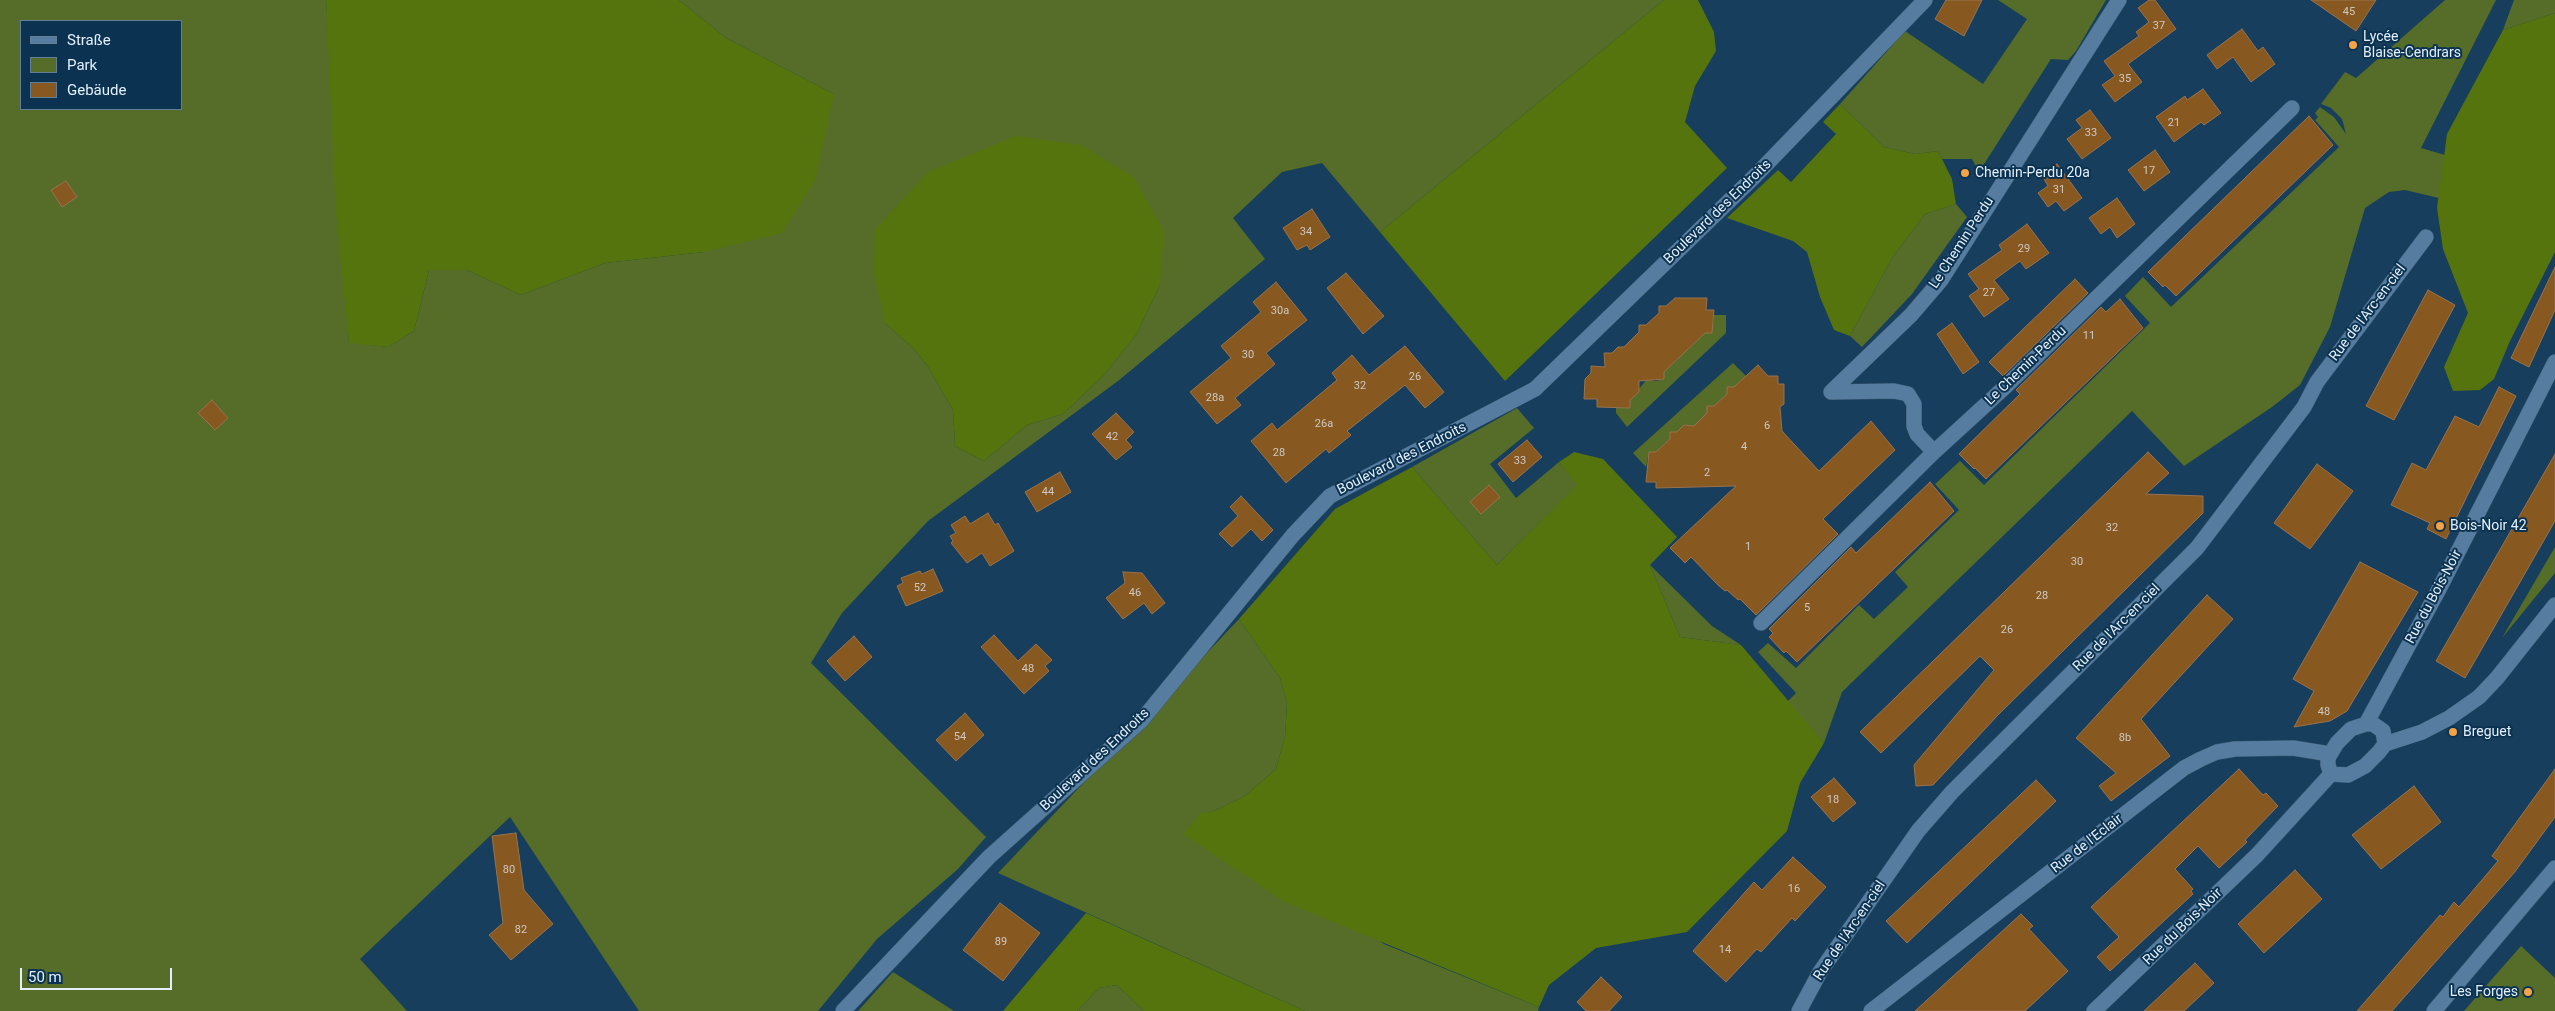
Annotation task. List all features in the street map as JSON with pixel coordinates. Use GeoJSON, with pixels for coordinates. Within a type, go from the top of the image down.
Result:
{"type":"FeatureCollection","features":[{"type":"Feature","properties":{"kind":"street","name":"Boulevard des Endroits"},"geometry":{"type":"LineString","coordinates":[[843,1011],[989,857],[1141,721],[1293,535],[1330,496],[1535,389],[1755,176],[1925,0]]}},
{"type":"Feature","properties":{"kind":"street","name":"Le Chemin Perdu"},"geometry":{"type":"LineString","coordinates":[[1934,452],[1917,434],[1914,426],[1914,404],[1908,394],[1894,391],[1831,392],[1911,315],[1941,280],[2119,0]]}},
{"type":"Feature","properties":{"kind":"street","name":"Le Chemin-Perdu"},"geometry":{"type":"LineString","coordinates":[[1761,623],[1934,452],[2005,387],[2292,108]]}},
{"type":"Feature","properties":{"kind":"street","name":"Rue de l'Arc-en-ciel"},"geometry":{"type":"LineString","coordinates":[[1799,1011],[1820,972],[1918,831],[1952,792],[2197,548],[2304,407],[2316,382],[2426,236]]}},
{"type":"Feature","properties":{"kind":"street","name":"Rue du Bois-Noir"},"geometry":{"type":"LineString","coordinates":[[2366,724],[2438,591],[2555,362]]}},
{"type":"Feature","properties":{"kind":"street"},"geometry":{"type":"LineString","coordinates":[[2385,744],[2383,731],[2372,724],[2366,724],[2344,734],[2330,754],[2328,765],[2331,774],[2348,775],[2365,766],[2385,744],[2422,732],[2449,718],[2479,696],[2497,678],[2555,605]]}},
{"type":"Feature","properties":{"kind":"street","name":"Rue de l'Eclair"},"geometry":{"type":"LineString","coordinates":[[1871,1011],[2184,768],[2217,752],[2235,749],[2292,748],[2330,754]]}},
{"type":"Feature","properties":{"kind":"street","name":"Rue du Bois-Noir"},"geometry":{"type":"LineString","coordinates":[[2094,1011],[2257,855],[2331,774]]}},
{"type":"Feature","properties":{"kind":"street"},"geometry":{"type":"LineString","coordinates":[[2434,1011],[2555,868]]}},
{"type":"Feature","properties":{"kind":"green space"},"geometry":{"type":"Polygon","coordinates":[[[0,0],[326,0],[349,342],[388,347],[414,331],[429,270],[467,270],[521,295],[605,263],[704,252],[834,94],[726,38],[679,0],[1664,0],[1380,232],[1322,163],[1282,172],[1233,218],[1265,259],[1118,381],[928,521],[842,613],[811,663],[986,837],[958,869],[877,939],[818,1011],[639,1011],[510,817],[360,959],[407,1011],[0,1011],[0,0]],[[1160,285],[885,323],[913,348],[927,365],[953,410],[955,446],[984,461],[1027,425],[1063,414],[1103,376],[1136,335],[1160,285]]]}},
{"type":"Feature","properties":{"kind":"green space"},"geometry":{"type":"Polygon","coordinates":[[[326,0],[679,0],[726,38],[834,94],[815,181],[782,233],[704,252],[605,263],[521,295],[467,270],[429,270],[414,331],[388,347],[349,343],[336,212],[326,0]]]}},
{"type":"Feature","properties":{"kind":"green space"},"geometry":{"type":"Polygon","coordinates":[[[1664,0],[1698,0],[1714,32],[1716,51],[1695,86],[1685,122],[1727,168],[1505,381],[1380,232],[1664,0]]]}},
{"type":"Feature","properties":{"kind":"green space"},"geometry":{"type":"Polygon","coordinates":[[[1998,0],[2106,0],[2076,51],[2068,60],[2051,59],[1979,172],[1972,159],[1942,159],[1938,151],[1915,154],[1884,147],[1840,104],[1905,31],[1983,84],[2027,19],[1998,0]]]}},
{"type":"Feature","properties":{"kind":"green space"},"geometry":{"type":"Polygon","coordinates":[[[2445,0],[2496,0],[2421,148],[2445,155],[2439,198],[2405,190],[2389,192],[2365,208],[2330,327],[2300,385],[2272,407],[2184,466],[2132,411],[1842,692],[1824,743],[1787,702],[1796,693],[1758,652],[1768,643],[1796,668],[1859,605],[1874,619],[1908,587],[1895,572],[1959,510],[1935,484],[1960,461],[1984,485],[2150,323],[2125,296],[2143,277],[2171,307],[2339,147],[2315,120],[2318,117],[2315,113],[2320,107],[2334,117],[2346,134],[2342,119],[2331,108],[2321,104],[2345,72],[2356,78],[2445,0]]]}},
{"type":"Feature","properties":{"kind":"green space"},"geometry":{"type":"Polygon","coordinates":[[[2514,0],[2555,0],[2555,13],[2503,30],[2514,0]]]}},
{"type":"Feature","properties":{"kind":"green space"},"geometry":{"type":"Polygon","coordinates":[[[2555,13],[2555,252],[2510,341],[2494,379],[2480,390],[2453,391],[2444,367],[2468,313],[2443,249],[2437,208],[2447,134],[2503,30],[2555,13]]]}},
{"type":"Feature","properties":{"kind":"green space"},"geometry":{"type":"Polygon","coordinates":[[[1840,104],[1884,147],[1915,154],[1938,151],[1952,179],[1956,204],[1925,214],[1892,258],[1850,336],[1834,330],[1820,297],[1807,252],[1793,241],[1727,218],[1778,170],[1791,182],[1836,134],[1823,122],[1840,104]]]}},
{"type":"Feature","properties":{"kind":"green space"},"geometry":{"type":"Polygon","coordinates":[[[1016,136],[1081,145],[1134,177],[1164,231],[1160,285],[1136,335],[1103,376],[1063,414],[1027,425],[984,461],[955,446],[953,410],[927,365],[913,348],[885,323],[874,274],[875,230],[928,172],[1016,136]]]}},
{"type":"Feature","properties":{"kind":"green space"},"geometry":{"type":"Polygon","coordinates":[[[1956,204],[1967,217],[1912,294],[1862,347],[1850,336],[1892,258],[1925,214],[1956,204]]]}},
{"type":"Feature","properties":{"kind":"green space"},"geometry":{"type":"Polygon","coordinates":[[[1714,315],[1726,315],[1726,333],[1627,427],[1616,413],[1616,408],[1630,407],[1630,400],[1647,379],[1655,381],[1664,379],[1664,372],[1705,333],[1712,333],[1714,315]]]}},
{"type":"Feature","properties":{"kind":"green space"},"geometry":{"type":"Polygon","coordinates":[[[1733,363],[1746,376],[1734,387],[1727,387],[1727,394],[1714,406],[1707,406],[1707,413],[1694,426],[1684,425],[1677,432],[1670,432],[1670,439],[1656,452],[1649,452],[1646,467],[1633,453],[1733,363]]]}},
{"type":"Feature","properties":{"kind":"green space"},"geometry":{"type":"Polygon","coordinates":[[[1517,408],[1534,428],[1490,464],[1516,498],[1559,462],[1578,485],[1497,565],[1412,467],[1517,408]]]}},
{"type":"Feature","properties":{"kind":"green space"},"geometry":{"type":"Polygon","coordinates":[[[1574,452],[1603,459],[1677,537],[1650,565],[1680,637],[1741,645],[1824,743],[1800,783],[1787,831],[1687,932],[1596,948],[1549,985],[1539,1007],[1285,902],[1183,834],[1201,813],[1212,812],[1245,796],[1276,769],[1285,737],[1287,703],[1280,678],[1239,619],[1335,509],[1412,467],[1497,565],[1577,485],[1559,462],[1574,452]]]}},
{"type":"Feature","properties":{"kind":"green space"},"geometry":{"type":"Polygon","coordinates":[[[2555,547],[2555,573],[2502,638],[2555,547]]]}},
{"type":"Feature","properties":{"kind":"green space"},"geometry":{"type":"Polygon","coordinates":[[[1650,565],[1712,626],[1741,645],[1680,637],[1650,565]]]}},
{"type":"Feature","properties":{"kind":"green space"},"geometry":{"type":"Polygon","coordinates":[[[1239,619],[1280,678],[1287,703],[1285,737],[1276,769],[1245,796],[1212,812],[1201,814],[1384,944],[1539,1007],[1538,1011],[1305,1011],[998,873],[1239,619]]]}},
{"type":"Feature","properties":{"kind":"green space"},"geometry":{"type":"Polygon","coordinates":[[[1086,913],[1305,1011],[1144,1011],[1117,985],[1099,988],[1077,1011],[1003,1011],[1086,913]]]}},
{"type":"Feature","properties":{"kind":"green space"},"geometry":{"type":"Polygon","coordinates":[[[2521,946],[2555,978],[2555,1011],[2464,1011],[2521,946]]]}},
{"type":"Feature","properties":{"kind":"green space"},"geometry":{"type":"Polygon","coordinates":[[[893,972],[954,1011],[858,1011],[893,972]]]}},
{"type":"Feature","properties":{"kind":"green space"},"geometry":{"type":"Polygon","coordinates":[[[1117,985],[1144,1011],[1077,1011],[1099,988],[1117,985]]]}},
{"type":"Feature","properties":{"kind":"building"},"geometry":{"type":"Polygon","coordinates":[[[1946,0],[1982,0],[1964,36],[1935,19],[1946,0]]]}},
{"type":"Feature","properties":{"kind":"building"},"geometry":{"type":"Polygon","coordinates":[[[2149,0],[2155,0],[2176,29],[2128,64],[2142,82],[2115,102],[2102,85],[2115,76],[2104,61],[2139,36],[2136,32],[2149,22],[2138,8],[2149,0]]]}},
{"type":"Feature","properties":{"kind":"building","name":"Lycée Blaise-Cendrars"},"geometry":{"type":"Polygon","coordinates":[[[2311,0],[2376,0],[2356,31],[2311,0]]]}},
{"type":"Feature","properties":{"kind":"building"},"geometry":{"type":"Polygon","coordinates":[[[2242,29],[2258,51],[2263,47],[2275,64],[2251,82],[2233,57],[2217,69],[2207,55],[2242,29]]]}},
{"type":"Feature","properties":{"kind":"building"},"geometry":{"type":"Polygon","coordinates":[[[2203,89],[2221,113],[2204,125],[2201,122],[2174,142],[2156,117],[2185,96],[2187,100],[2203,89]]]}},
{"type":"Feature","properties":{"kind":"building"},"geometry":{"type":"Polygon","coordinates":[[[2090,110],[2111,138],[2082,159],[2067,139],[2082,128],[2076,120],[2090,110]]]}},
{"type":"Feature","properties":{"kind":"building"},"geometry":{"type":"Polygon","coordinates":[[[2309,116],[2333,145],[2176,296],[2165,285],[2163,287],[2148,272],[2309,116]]]}},
{"type":"Feature","properties":{"kind":"building"},"geometry":{"type":"Polygon","coordinates":[[[2155,150],[2170,172],[2144,191],[2128,170],[2155,150]]]}},
{"type":"Feature","properties":{"kind":"building"},"geometry":{"type":"Polygon","coordinates":[[[2057,164],[2082,198],[2064,211],[2056,201],[2048,207],[2038,193],[2048,186],[2042,175],[2057,164]]]}},
{"type":"Feature","properties":{"kind":"building"},"geometry":{"type":"Polygon","coordinates":[[[66,181],[77,197],[62,207],[51,190],[66,181]]]}},
{"type":"Feature","properties":{"kind":"building"},"geometry":{"type":"Polygon","coordinates":[[[2117,198],[2135,224],[2117,238],[2110,227],[2101,234],[2089,218],[2117,198]]]}},
{"type":"Feature","properties":{"kind":"building"},"geometry":{"type":"Polygon","coordinates":[[[1312,209],[1330,237],[1310,250],[1307,245],[1297,250],[1283,228],[1312,209]]]}},
{"type":"Feature","properties":{"kind":"building"},"geometry":{"type":"Polygon","coordinates":[[[2027,224],[2049,253],[2026,269],[2020,261],[1994,280],[2009,299],[1984,317],[1969,296],[1979,289],[1968,274],[2002,250],[1999,245],[2027,224]]]}},
{"type":"Feature","properties":{"kind":"building"},"geometry":{"type":"Polygon","coordinates":[[[2555,267],[2555,310],[2529,367],[2511,358],[2555,267]]]}},
{"type":"Feature","properties":{"kind":"building"},"geometry":{"type":"Polygon","coordinates":[[[1346,273],[1384,316],[1363,334],[1327,288],[1346,273]]]}},
{"type":"Feature","properties":{"kind":"building"},"geometry":{"type":"Polygon","coordinates":[[[2075,279],[2088,293],[2003,376],[1989,362],[2075,279]]]}},
{"type":"Feature","properties":{"kind":"building"},"geometry":{"type":"Polygon","coordinates":[[[1276,282],[1307,320],[1266,353],[1275,364],[1235,398],[1241,405],[1217,424],[1190,392],[1231,358],[1221,346],[1261,312],[1253,302],[1276,282]]]}},
{"type":"Feature","properties":{"kind":"building"},"geometry":{"type":"Polygon","coordinates":[[[2428,290],[2455,305],[2394,420],[2366,406],[2428,290]]]}},
{"type":"Feature","properties":{"kind":"building"},"geometry":{"type":"Polygon","coordinates":[[[1675,298],[1707,298],[1706,310],[1714,310],[1712,333],[1705,333],[1664,372],[1664,379],[1639,381],[1639,392],[1630,400],[1630,408],[1597,407],[1597,399],[1584,399],[1585,379],[1591,373],[1591,366],[1605,367],[1604,353],[1612,353],[1618,347],[1624,347],[1639,332],[1639,325],[1646,325],[1659,313],[1659,306],[1666,306],[1675,298]]]}},
{"type":"Feature","properties":{"kind":"building"},"geometry":{"type":"Polygon","coordinates":[[[2120,299],[2143,328],[1986,479],[1959,454],[2020,394],[2016,390],[2101,307],[2106,312],[2120,299]]]}},
{"type":"Feature","properties":{"kind":"building"},"geometry":{"type":"Polygon","coordinates":[[[1952,323],[1979,362],[1963,374],[1937,334],[1952,323]]]}},
{"type":"Feature","properties":{"kind":"building"},"geometry":{"type":"Polygon","coordinates":[[[1405,346],[1444,392],[1425,408],[1405,385],[1347,431],[1351,435],[1329,453],[1326,449],[1286,483],[1251,441],[1272,423],[1277,430],[1337,380],[1332,373],[1352,355],[1369,375],[1405,346]]]}},
{"type":"Feature","properties":{"kind":"building"},"geometry":{"type":"Polygon","coordinates":[[[1758,365],[1768,376],[1778,376],[1778,384],[1784,384],[1784,404],[1780,407],[1782,431],[1819,471],[1871,421],[1895,450],[1823,519],[1838,534],[1756,615],[1740,599],[1738,600],[1718,585],[1691,557],[1685,563],[1670,548],[1736,486],[1656,488],[1656,482],[1646,482],[1649,452],[1656,452],[1670,439],[1670,432],[1677,432],[1684,425],[1694,426],[1707,413],[1707,406],[1714,406],[1727,394],[1727,387],[1734,387],[1758,365]]]}},
{"type":"Feature","properties":{"kind":"building"},"geometry":{"type":"Polygon","coordinates":[[[2499,387],[2516,396],[2446,539],[2427,529],[2430,523],[2391,505],[2412,463],[2426,470],[2455,416],[2479,427],[2499,387]]]}},
{"type":"Feature","properties":{"kind":"building"},"geometry":{"type":"Polygon","coordinates":[[[212,400],[228,418],[215,430],[198,413],[212,400]]]}},
{"type":"Feature","properties":{"kind":"building"},"geometry":{"type":"Polygon","coordinates":[[[1116,413],[1134,432],[1126,440],[1132,447],[1116,460],[1092,434],[1116,413]]]}},
{"type":"Feature","properties":{"kind":"building"},"geometry":{"type":"Polygon","coordinates":[[[1527,440],[1542,457],[1513,482],[1498,464],[1527,440]]]}},
{"type":"Feature","properties":{"kind":"building"},"geometry":{"type":"Polygon","coordinates":[[[2148,452],[2169,473],[2146,494],[2203,496],[2203,513],[1998,715],[1933,785],[1916,786],[1914,765],[1994,670],[1980,656],[1881,753],[1860,732],[2148,452]]]}},
{"type":"Feature","properties":{"kind":"building"},"geometry":{"type":"Polygon","coordinates":[[[2555,454],[2555,521],[2465,678],[2436,661],[2555,454]]]}},
{"type":"Feature","properties":{"kind":"building"},"geometry":{"type":"Polygon","coordinates":[[[2317,464],[2353,491],[2310,549],[2274,523],[2317,464]]]}},
{"type":"Feature","properties":{"kind":"building"},"geometry":{"type":"Polygon","coordinates":[[[1060,472],[1071,492],[1037,512],[1025,492],[1060,472]]]}},
{"type":"Feature","properties":{"kind":"building"},"geometry":{"type":"Polygon","coordinates":[[[1930,482],[1954,511],[1797,662],[1786,651],[1784,653],[1769,637],[1773,633],[1769,629],[1851,547],[1856,553],[1930,482]]]}},
{"type":"Feature","properties":{"kind":"building"},"geometry":{"type":"Polygon","coordinates":[[[1489,485],[1500,497],[1481,514],[1470,502],[1489,485]]]}},
{"type":"Feature","properties":{"kind":"building"},"geometry":{"type":"Polygon","coordinates":[[[1241,496],[1273,530],[1262,541],[1251,529],[1232,547],[1219,534],[1238,516],[1230,507],[1241,496]]]}},
{"type":"Feature","properties":{"kind":"building"},"geometry":{"type":"Polygon","coordinates":[[[988,513],[995,525],[998,523],[1014,551],[990,566],[982,553],[967,563],[951,543],[953,541],[950,536],[956,533],[951,525],[965,516],[970,524],[988,513]]]}},
{"type":"Feature","properties":{"kind":"building"},"geometry":{"type":"Polygon","coordinates":[[[2360,562],[2418,592],[2347,711],[2330,721],[2294,727],[2314,691],[2293,679],[2360,562]]]}},
{"type":"Feature","properties":{"kind":"building"},"geometry":{"type":"Polygon","coordinates":[[[933,569],[943,591],[906,606],[897,586],[903,583],[901,578],[920,571],[922,574],[933,569]]]}},
{"type":"Feature","properties":{"kind":"building"},"geometry":{"type":"Polygon","coordinates":[[[1123,572],[1142,573],[1165,603],[1152,614],[1144,603],[1123,619],[1106,598],[1125,583],[1123,572]]]}},
{"type":"Feature","properties":{"kind":"building"},"geometry":{"type":"Polygon","coordinates":[[[2207,595],[2233,619],[2141,719],[2170,756],[2111,801],[2099,786],[2116,773],[2076,738],[2207,595]]]}},
{"type":"Feature","properties":{"kind":"building"},"geometry":{"type":"Polygon","coordinates":[[[994,635],[1018,661],[1036,644],[1052,660],[1045,666],[1049,671],[1024,694],[981,647],[994,635]]]}},
{"type":"Feature","properties":{"kind":"building"},"geometry":{"type":"Polygon","coordinates":[[[854,636],[872,657],[845,681],[827,661],[854,636]]]}},
{"type":"Feature","properties":{"kind":"building"},"geometry":{"type":"Polygon","coordinates":[[[965,713],[984,735],[956,761],[936,740],[965,713]]]}},
{"type":"Feature","properties":{"kind":"building"},"geometry":{"type":"Polygon","coordinates":[[[2239,769],[2263,795],[2266,793],[2278,806],[2245,840],[2247,842],[2219,868],[2198,846],[2175,869],[2193,889],[2191,891],[2193,894],[2110,971],[2097,957],[2119,937],[2091,907],[2239,769]]]}},
{"type":"Feature","properties":{"kind":"building"},"geometry":{"type":"Polygon","coordinates":[[[2555,769],[2555,817],[2514,873],[2392,1011],[2357,1011],[2440,915],[2443,917],[2454,902],[2459,907],[2498,861],[2492,856],[2555,769]]]}},
{"type":"Feature","properties":{"kind":"building"},"geometry":{"type":"Polygon","coordinates":[[[1834,778],[1856,803],[1833,822],[1811,797],[1834,778]]]}},
{"type":"Feature","properties":{"kind":"building"},"geometry":{"type":"Polygon","coordinates":[[[2036,780],[2056,801],[1907,943],[1886,921],[2036,780]]]}},
{"type":"Feature","properties":{"kind":"building"},"geometry":{"type":"Polygon","coordinates":[[[2414,786],[2441,822],[2381,869],[2352,835],[2414,786]]]}},
{"type":"Feature","properties":{"kind":"building"},"geometry":{"type":"Polygon","coordinates":[[[516,833],[524,890],[553,924],[511,960],[489,935],[503,923],[492,836],[516,833]]]}},
{"type":"Feature","properties":{"kind":"building"},"geometry":{"type":"Polygon","coordinates":[[[1793,857],[1826,887],[1795,921],[1792,918],[1761,952],[1757,949],[1726,982],[1693,951],[1754,882],[1762,890],[1793,857]]]}},
{"type":"Feature","properties":{"kind":"building"},"geometry":{"type":"Polygon","coordinates":[[[2295,870],[2322,899],[2264,953],[2238,924],[2295,870]]]}},
{"type":"Feature","properties":{"kind":"building"},"geometry":{"type":"Polygon","coordinates":[[[1000,903],[1040,933],[1003,981],[963,950],[1000,903]]]}},
{"type":"Feature","properties":{"kind":"building"},"geometry":{"type":"Polygon","coordinates":[[[2021,914],[2033,926],[2029,929],[2068,971],[2025,1011],[1915,1011],[2021,914]]]}},
{"type":"Feature","properties":{"kind":"building"},"geometry":{"type":"Polygon","coordinates":[[[2195,963],[2214,983],[2184,1011],[2144,1011],[2195,963]]]}},
{"type":"Feature","properties":{"kind":"building"},"geometry":{"type":"Polygon","coordinates":[[[1601,977],[1622,997],[1609,1011],[1586,1011],[1577,1002],[1601,977]]]}},
{"type":"Feature","properties":{"kind":"place","name":"Lycée Blaise-Cendrars"},"geometry":{"type":"Point","coordinates":[2353,45]}},
{"type":"Feature","properties":{"kind":"place","name":"Chemin-Perdu 20a"},"geometry":{"type":"Point","coordinates":[1965,173]}},
{"type":"Feature","properties":{"kind":"place","name":"Bois-Noir 42"},"geometry":{"type":"Point","coordinates":[2440,526]}},
{"type":"Feature","properties":{"kind":"place","name":"Breguet"},"geometry":{"type":"Point","coordinates":[2453,732]}},
{"type":"Feature","properties":{"kind":"place","name":"Les Forges"},"geometry":{"type":"Point","coordinates":[2528,992]}}]}
